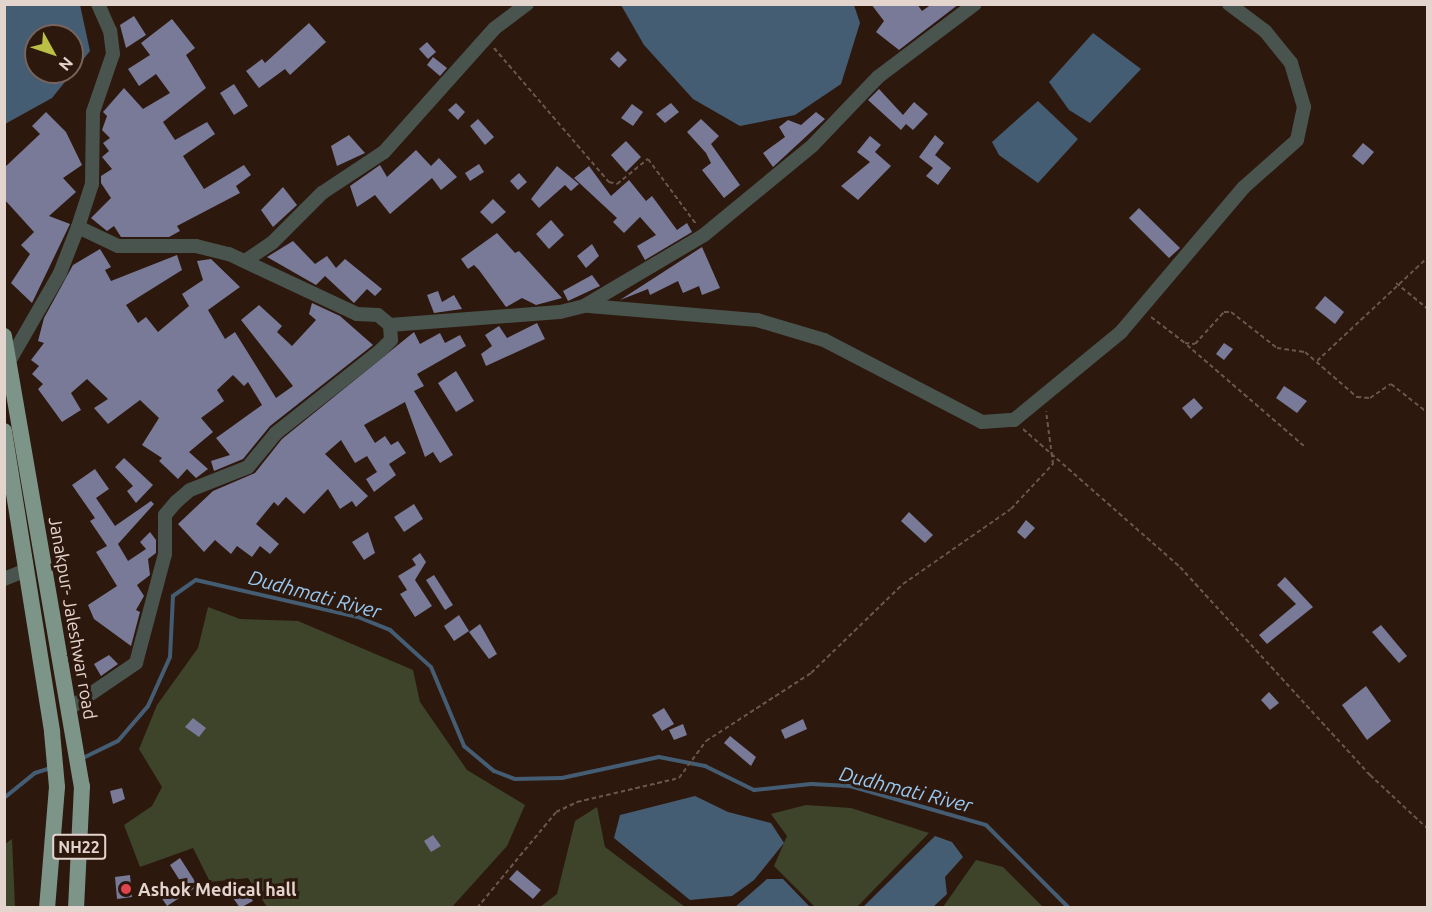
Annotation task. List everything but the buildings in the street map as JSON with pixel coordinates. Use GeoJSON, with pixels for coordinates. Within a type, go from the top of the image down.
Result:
{"type":"FeatureCollection","features":[{"type":"Feature","properties":{"kind":"highway","name":"Janakpur- Jaleshwar road"},"geometry":{"type":"LineString","coordinates":[[4,336],[11,358],[82,786],[76,908]]}},
{"type":"Feature","properties":{"kind":"highway","name":"Janakpur- Jaleshwar road"},"geometry":{"type":"LineString","coordinates":[[4,430],[52,732],[57,788],[47,908]]}},
{"type":"Feature","properties":{"kind":"street"},"geometry":{"type":"LineString","coordinates":[[11,358],[60,273],[92,184],[93,112],[113,54],[110,31],[98,4]]}},
{"type":"Feature","properties":{"kind":"street"},"geometry":{"type":"LineString","coordinates":[[245,261],[272,243],[322,193],[384,153],[485,40],[527,4]]}},
{"type":"Feature","properties":{"kind":"street"},"geometry":{"type":"LineString","coordinates":[[584,306],[704,235],[813,145],[878,77],[975,4]]}},
{"type":"Feature","properties":{"kind":"street"},"geometry":{"type":"LineString","coordinates":[[78,227],[118,246],[196,246],[245,261],[357,314],[378,315],[390,325],[550,314],[584,306],[700,311],[757,320],[824,340],[982,422],[1004,422],[1057,388],[1134,316],[1243,188],[1300,132],[1304,107],[1291,63],[1265,31],[1229,4]]}},
{"type":"Feature","properties":{"kind":"street"},"geometry":{"type":"LineString","coordinates":[[70,708],[136,663],[165,554],[165,515],[176,501],[190,490],[248,467],[276,433],[391,340],[390,325]]}},
{"type":"Feature","properties":{"kind":"street"},"geometry":{"type":"LineString","coordinates":[[4,579],[26,570]]}},
{"type":"Feature","properties":{"kind":"path"},"geometry":{"type":"LineString","coordinates":[[485,40],[609,182],[617,184],[648,159],[704,235]]}},
{"type":"Feature","properties":{"kind":"path"},"geometry":{"type":"LineString","coordinates":[[1317,361],[1396,283],[1428,257]]}},
{"type":"Feature","properties":{"kind":"path"},"geometry":{"type":"LineString","coordinates":[[1396,283],[1428,309]]}},
{"type":"Feature","properties":{"kind":"path"},"geometry":{"type":"LineString","coordinates":[[1185,343],[1195,345],[1224,312],[1231,312],[1277,348],[1305,352],[1358,397],[1370,398],[1391,384],[1428,413]]}},
{"type":"Feature","properties":{"kind":"path"},"geometry":{"type":"LineString","coordinates":[[1134,316],[1149,315],[1185,343],[1305,447]]}},
{"type":"Feature","properties":{"kind":"path"},"geometry":{"type":"LineString","coordinates":[[477,908],[556,812],[577,802],[679,778],[706,741],[811,673],[903,584],[1011,509],[1048,472],[1051,449],[1043,420],[1057,388]]}},
{"type":"Feature","properties":{"kind":"path"},"geometry":{"type":"LineString","coordinates":[[1004,422],[1025,429],[1051,449],[1180,567],[1370,775],[1428,829]]}},
{"type":"Feature","properties":{"kind":"green space"},"geometry":{"type":"Polygon","coordinates":[[[208,607],[240,619],[298,621],[413,670],[420,702],[467,770],[525,805],[507,846],[452,907],[267,907],[248,878],[210,882],[193,848],[140,867],[124,825],[152,806],[162,787],[139,749],[157,705],[198,648],[208,607]]]}},
{"type":"Feature","properties":{"kind":"green space"},"geometry":{"type":"Polygon","coordinates":[[[806,805],[851,808],[929,833],[857,907],[815,907],[774,866],[787,836],[771,814],[806,805]]]}},
{"type":"Feature","properties":{"kind":"green space"},"geometry":{"type":"Polygon","coordinates":[[[597,807],[605,847],[685,907],[540,907],[557,894],[575,821],[597,807]]]}},
{"type":"Feature","properties":{"kind":"green space"},"geometry":{"type":"Polygon","coordinates":[[[12,839],[15,907],[5,907],[5,844],[12,839]]]}},
{"type":"Feature","properties":{"kind":"green space"},"geometry":{"type":"Polygon","coordinates":[[[976,860],[1003,867],[1043,907],[943,907],[976,860]]]}},
{"type":"Feature","properties":{"kind":"water"},"geometry":{"type":"Polygon","coordinates":[[[5,4],[80,5],[90,51],[84,58],[84,24],[24,24],[24,84],[63,84],[52,98],[5,124],[5,4]]]}},
{"type":"Feature","properties":{"kind":"water"},"geometry":{"type":"Polygon","coordinates":[[[621,5],[854,5],[860,23],[841,84],[795,115],[740,126],[693,99],[644,45],[621,5]]]}},
{"type":"Feature","properties":{"kind":"water"},"geometry":{"type":"Polygon","coordinates":[[[1093,33],[1141,69],[1090,123],[1069,110],[1049,82],[1093,33]]]}},
{"type":"Feature","properties":{"kind":"water"},"geometry":{"type":"Polygon","coordinates":[[[1038,101],[1078,139],[1038,183],[999,155],[992,142],[1038,101]]]}},
{"type":"Feature","properties":{"kind":"water"},"geometry":{"type":"Polygon","coordinates":[[[695,796],[728,812],[771,823],[784,843],[754,880],[732,896],[690,900],[614,838],[620,815],[695,796]]]}},
{"type":"Feature","properties":{"kind":"water"},"geometry":{"type":"Polygon","coordinates":[[[935,836],[952,842],[963,857],[945,877],[947,894],[933,907],[863,907],[935,836]]]}},
{"type":"Feature","properties":{"kind":"water"},"geometry":{"type":"Polygon","coordinates":[[[767,879],[783,879],[810,907],[735,907],[767,879]]]}},
{"type":"Feature","properties":{"kind":"waterway","name":"Dudhmati River"},"geometry":{"type":"LineString","coordinates":[[83,758],[118,741],[148,706],[170,657],[173,596],[196,580],[358,617],[390,630],[431,667],[464,746],[494,771],[515,779],[562,778],[659,757],[705,766],[754,790],[811,784],[850,786],[986,825],[1069,908]]}},
{"type":"Feature","properties":{"kind":"waterway","name":"Dudhmati River"},"geometry":{"type":"LineString","coordinates":[[4,798],[35,773],[50,768]]}},
{"type":"Feature","properties":{"kind":"place","name":"Ashok Medical hall"},"geometry":{"type":"Point","coordinates":[126,889]}}]}
